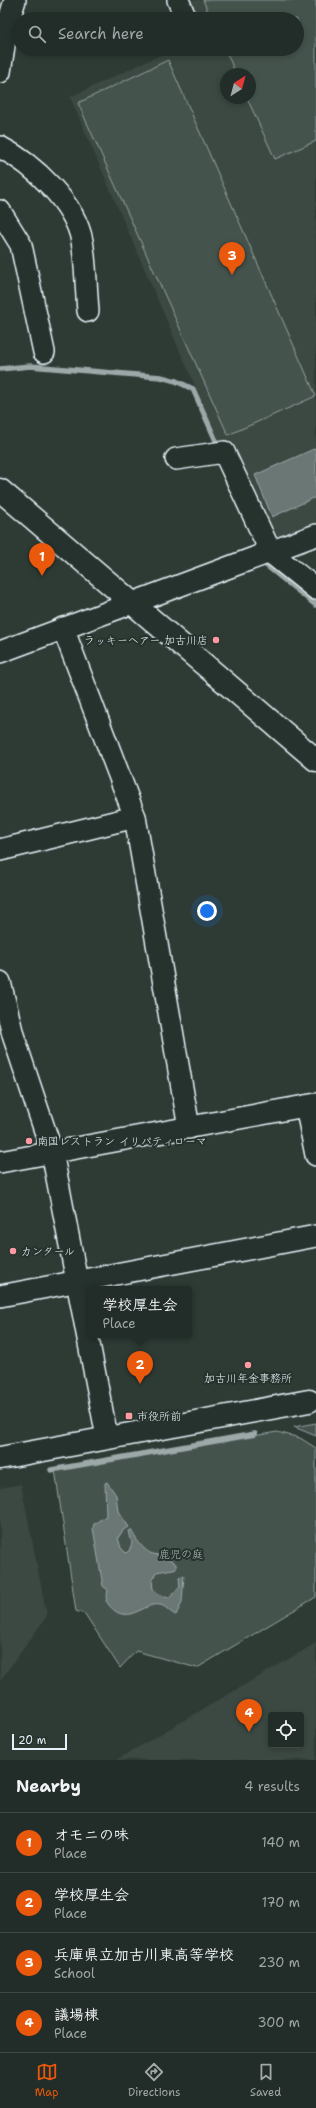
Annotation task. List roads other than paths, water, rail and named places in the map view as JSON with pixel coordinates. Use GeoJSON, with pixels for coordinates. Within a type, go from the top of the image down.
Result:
{"type":"FeatureCollection","features":[{"type":"Feature","properties":{"kind":"street"},"geometry":{"type":"LineString","coordinates":[[178,0],[183,12]]}},
{"type":"Feature","properties":{"kind":"street"},"geometry":{"type":"LineString","coordinates":[[0,72],[10,15]]}},
{"type":"Feature","properties":{"kind":"street"},"geometry":{"type":"LineString","coordinates":[[0,147],[22,160],[39,174],[54,190],[70,214],[82,240],[88,311]]}},
{"type":"Feature","properties":{"kind":"street"},"geometry":{"type":"LineString","coordinates":[[0,211],[21,245],[34,299],[44,352]]}},
{"type":"Feature","properties":{"kind":"street"},"geometry":{"type":"LineString","coordinates":[[176,459],[224,452],[271,552],[316,589]]}},
{"type":"Feature","properties":{"kind":"street"},"geometry":{"type":"LineString","coordinates":[[0,490],[316,760]]}},
{"type":"Feature","properties":{"kind":"street"},"geometry":{"type":"LineString","coordinates":[[0,652],[316,535]]}},
{"type":"Feature","properties":{"kind":"street"},"geometry":{"type":"LineString","coordinates":[[63,628],[135,816],[189,1128]]}},
{"type":"Feature","properties":{"kind":"street"},"geometry":{"type":"LineString","coordinates":[[0,850],[135,816]]}},
{"type":"Feature","properties":{"kind":"street"},"geometry":{"type":"LineString","coordinates":[[0,982],[6,1036],[52,1152],[107,1437]]}},
{"type":"Feature","properties":{"kind":"street"},"geometry":{"type":"LineString","coordinates":[[0,1162],[311,1105],[316,1155]]}},
{"type":"Feature","properties":{"kind":"street"},"geometry":{"type":"LineString","coordinates":[[0,1296],[316,1236]]}},
{"type":"Feature","properties":{"kind":"street"},"geometry":{"type":"LineString","coordinates":[[0,1458],[107,1437],[314,1400]]}},
{"type":"Feature","properties":{"kind":"waterway"},"geometry":{"type":"LineString","coordinates":[[0,369],[30,366],[161,377],[176,381],[193,389],[217,443]]}},
{"type":"Feature","properties":{"kind":"waterway"},"geometry":{"type":"LineString","coordinates":[[266,565],[316,605]]}},
{"type":"Feature","properties":{"kind":"waterway"},"geometry":{"type":"LineString","coordinates":[[51,1470],[255,1434]]}},
{"type":"Feature","properties":{"kind":"place","name":"兵庫県立加古川東高等学校"},"geometry":{"type":"Point","coordinates":[232,275]}},
{"type":"Feature","properties":{"kind":"place","name":"オモニの味"},"geometry":{"type":"Point","coordinates":[42,576]}},
{"type":"Feature","properties":{"kind":"place","name":"ラッキーヘアー 加古川店"},"geometry":{"type":"Point","coordinates":[216,640]}},
{"type":"Feature","properties":{"kind":"place","name":"南国レストラン イリパティローマ"},"geometry":{"type":"Point","coordinates":[29,1141]}},
{"type":"Feature","properties":{"kind":"place","name":"カンタール"},"geometry":{"type":"Point","coordinates":[13,1251]}},
{"type":"Feature","properties":{"kind":"place","name":"加古川年金事務所"},"geometry":{"type":"Point","coordinates":[248,1365]}},
{"type":"Feature","properties":{"kind":"place","name":"学校厚生会"},"geometry":{"type":"Point","coordinates":[140,1384]}},
{"type":"Feature","properties":{"kind":"place","name":"市役所前"},"geometry":{"type":"Point","coordinates":[129,1416]}},
{"type":"Feature","properties":{"kind":"place","name":"議場棟"},"geometry":{"type":"Point","coordinates":[249,1732]}},
{"type":"Feature","properties":{"kind":"park label","name":"鹿児の庭"},"geometry":{"type":"Point","coordinates":[181,1554]}}]}
